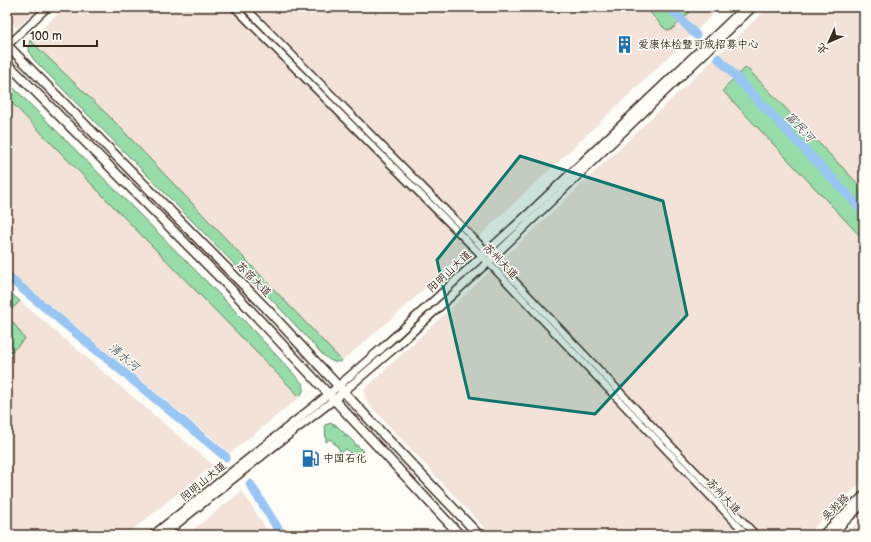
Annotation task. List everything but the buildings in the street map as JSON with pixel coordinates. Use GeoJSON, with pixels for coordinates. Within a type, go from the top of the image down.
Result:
{"type":"FeatureCollection","features":[{"type":"Feature","properties":{"kind":"main road","name":"阳明山大道"},"geometry":{"type":"LineString","coordinates":[[341,389],[391,340],[633,115],[745,7]]}},
{"type":"Feature","properties":{"kind":"main road","name":"阳明山大道"},"geometry":{"type":"LineString","coordinates":[[153,535],[341,389],[490,260],[753,7]]}},
{"type":"Feature","properties":{"kind":"main road","name":"苏宿大道"},"geometry":{"type":"LineString","coordinates":[[7,45],[266,308],[479,535]]}},
{"type":"Feature","properties":{"kind":"main road"},"geometry":{"type":"LineString","coordinates":[[7,63],[228,286],[460,535]]}},
{"type":"Feature","properties":{"kind":"main road","name":"阳明山大道"},"geometry":{"type":"LineString","coordinates":[[163,535],[279,442],[332,396]]}},
{"type":"Feature","properties":{"kind":"main road","name":"吴淞路"},"geometry":{"type":"LineString","coordinates":[[822,535],[864,495]]}},
{"type":"Feature","properties":{"kind":"main road","name":"吴淞路"},"geometry":{"type":"LineString","coordinates":[[831,535],[864,503]]}},
{"type":"Feature","properties":{"kind":"street"},"geometry":{"type":"LineString","coordinates":[[7,45],[48,7]]}},
{"type":"Feature","properties":{"kind":"street","name":"苏州大道"},"geometry":{"type":"LineString","coordinates":[[234,7],[485,254]]}},
{"type":"Feature","properties":{"kind":"street","name":"苏州大道"},"geometry":{"type":"LineString","coordinates":[[245,7],[485,254],[747,535]]}},
{"type":"Feature","properties":{"kind":"street","name":"苏州大道"},"geometry":{"type":"LineString","coordinates":[[490,260],[756,535]]}},
{"type":"Feature","properties":{"kind":"highlighted area"},"geometry":{"type":"Polygon","coordinates":[[[520,156],[663,201],[687,315],[595,414],[469,398],[437,260],[520,156]]]}},
{"type":"Feature","properties":{"kind":"shaded area"},"geometry":{"type":"Polygon","coordinates":[[[7,7],[40,7],[17,28],[7,19],[7,7]]]}},
{"type":"Feature","properties":{"kind":"shaded area"},"geometry":{"type":"Polygon","coordinates":[[[65,7],[721,7],[405,307],[342,361],[113,120],[30,40],[65,7]]]}},
{"type":"Feature","properties":{"kind":"shaded area"},"geometry":{"type":"Polygon","coordinates":[[[769,7],[864,7],[864,480],[806,535],[491,535],[366,401],[364,392],[366,388],[769,7]]]}},
{"type":"Feature","properties":{"kind":"shaded area"},"geometry":{"type":"Polygon","coordinates":[[[7,98],[300,397],[230,453],[7,270],[7,98]]]}},
{"type":"Feature","properties":{"kind":"shaded area"},"geometry":{"type":"Polygon","coordinates":[[[7,290],[213,465],[126,535],[7,535],[7,290]]]}},
{"type":"Feature","properties":{"kind":"shaded area"},"geometry":{"type":"Polygon","coordinates":[[[242,491],[270,535],[186,535],[242,491]]]}},
{"type":"Feature","properties":{"kind":"shaded area"},"geometry":{"type":"Polygon","coordinates":[[[864,517],[864,535],[845,535],[864,517]]]}},
{"type":"Feature","properties":{"kind":"green space"},"geometry":{"type":"Polygon","coordinates":[[[645,7],[691,7],[690,12],[671,30],[667,30],[645,7]]]}},
{"type":"Feature","properties":{"kind":"green space"},"geometry":{"type":"Polygon","coordinates":[[[30,40],[113,120],[342,361],[334,362],[323,355],[272,300],[252,282],[36,62],[29,52],[30,40]]]}},
{"type":"Feature","properties":{"kind":"green space"},"geometry":{"type":"Polygon","coordinates":[[[747,68],[864,190],[864,240],[723,91],[727,85],[747,68]]]}},
{"type":"Feature","properties":{"kind":"green space"},"geometry":{"type":"Polygon","coordinates":[[[7,81],[226,301],[303,384],[304,389],[300,397],[7,98],[7,81]]]}},
{"type":"Feature","properties":{"kind":"green space"},"geometry":{"type":"Polygon","coordinates":[[[7,290],[20,301],[7,314],[7,290]]]}},
{"type":"Feature","properties":{"kind":"green space"},"geometry":{"type":"Polygon","coordinates":[[[7,314],[25,339],[7,356],[7,314]]]}},
{"type":"Feature","properties":{"kind":"green space"},"geometry":{"type":"Polygon","coordinates":[[[331,423],[335,424],[363,451],[355,458],[346,449],[336,456],[335,455],[340,450],[330,439],[326,442],[325,425],[331,423]]]}},
{"type":"Feature","properties":{"kind":"waterway","name":"富民河"},"geometry":{"type":"LineString","coordinates":[[669,7],[696,35]]}},
{"type":"Feature","properties":{"kind":"waterway","name":"富民河"},"geometry":{"type":"LineString","coordinates":[[718,58],[864,212]]}},
{"type":"Feature","properties":{"kind":"waterway","name":"清水河"},"geometry":{"type":"LineString","coordinates":[[7,276],[226,457]]}},
{"type":"Feature","properties":{"kind":"waterway","name":"清水河"},"geometry":{"type":"LineString","coordinates":[[250,484],[282,535]]}},
{"type":"Feature","properties":{"kind":"place","name":"爱康体检暨可成招募中心"},"geometry":{"type":"Point","coordinates":[625,44]}},
{"type":"Feature","properties":{"kind":"place","name":"中国石化"},"geometry":{"type":"Point","coordinates":[310,458]}}]}
